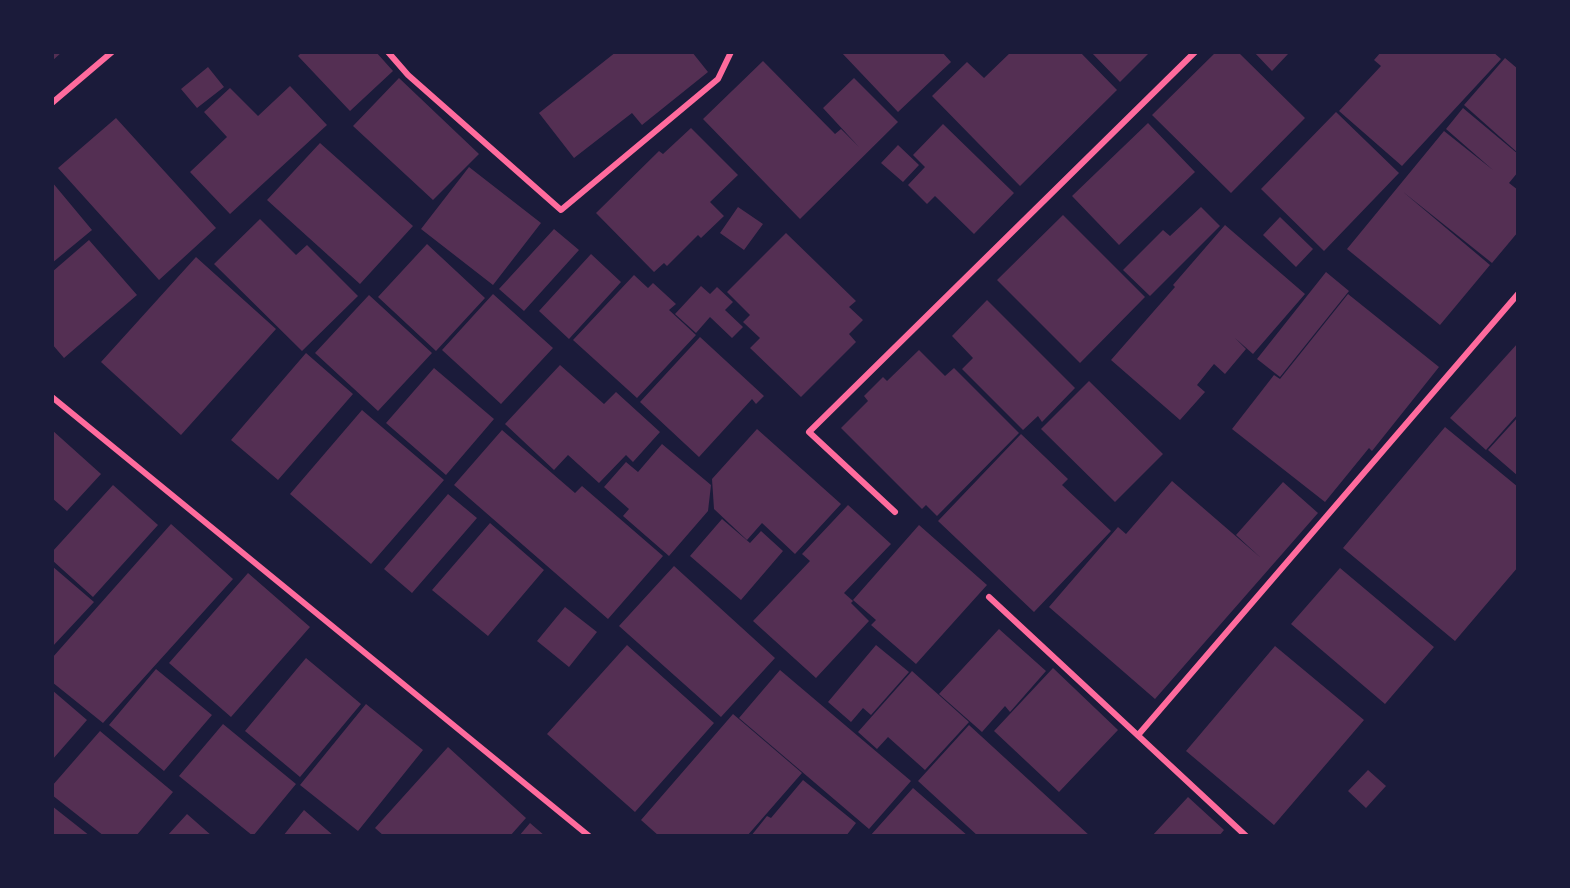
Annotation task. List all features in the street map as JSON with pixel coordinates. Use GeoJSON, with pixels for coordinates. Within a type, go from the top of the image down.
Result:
{"type":"FeatureCollection","features":[{"type":"Feature","properties":{"kind":"street"},"geometry":{"type":"LineString","coordinates":[[52,103],[112,52]]}},
{"type":"Feature","properties":{"kind":"street"},"geometry":{"type":"LineString","coordinates":[[388,52],[408,75],[561,210],[718,79],[731,52]]}},
{"type":"Feature","properties":{"kind":"street"},"geometry":{"type":"LineString","coordinates":[[895,512],[809,432],[1195,52]]}},
{"type":"Feature","properties":{"kind":"street"},"geometry":{"type":"LineString","coordinates":[[1139,734],[1518,294]]}},
{"type":"Feature","properties":{"kind":"street"},"geometry":{"type":"LineString","coordinates":[[52,397],[589,836]]}},
{"type":"Feature","properties":{"kind":"street"},"geometry":{"type":"LineString","coordinates":[[989,597],[1139,734],[1246,836]]}},
{"type":"Feature","properties":{"kind":"building"},"geometry":{"type":"Polygon","coordinates":[[[52,52],[62,52],[52,61],[52,52]]]}},
{"type":"Feature","properties":{"kind":"building"},"geometry":{"type":"Polygon","coordinates":[[[302,52],[376,52],[393,71],[350,111],[298,56],[302,52]]]}},
{"type":"Feature","properties":{"kind":"building"},"geometry":{"type":"Polygon","coordinates":[[[616,52],[692,52],[708,72],[642,125],[632,113],[574,158],[539,113],[616,52]]]}},
{"type":"Feature","properties":{"kind":"building"},"geometry":{"type":"Polygon","coordinates":[[[841,52],[942,52],[951,62],[898,112],[841,52]]]}},
{"type":"Feature","properties":{"kind":"building"},"geometry":{"type":"Polygon","coordinates":[[[1011,52],[1080,52],[1117,90],[1020,186],[932,96],[967,62],[984,78],[1011,52]]]}},
{"type":"Feature","properties":{"kind":"building"},"geometry":{"type":"Polygon","coordinates":[[[1091,52],[1150,52],[1120,82],[1091,52]]]}},
{"type":"Feature","properties":{"kind":"building"},"geometry":{"type":"Polygon","coordinates":[[[1216,52],[1238,52],[1305,118],[1231,193],[1152,115],[1216,52]]]}},
{"type":"Feature","properties":{"kind":"building"},"geometry":{"type":"Polygon","coordinates":[[[1254,52],[1286,52],[1288,54],[1272,71],[1254,52]]]}},
{"type":"Feature","properties":{"kind":"building"},"geometry":{"type":"Polygon","coordinates":[[[1381,52],[1493,52],[1501,59],[1402,166],[1339,111],[1381,66],[1374,60],[1381,52]]]}},
{"type":"Feature","properties":{"kind":"building"},"geometry":{"type":"Polygon","coordinates":[[[1505,58],[1518,69],[1518,153],[1464,105],[1505,58]]]}},
{"type":"Feature","properties":{"kind":"building"},"geometry":{"type":"Polygon","coordinates":[[[763,61],[835,134],[841,129],[859,147],[823,108],[854,78],[898,122],[800,219],[703,119],[763,61]]]}},
{"type":"Feature","properties":{"kind":"building"},"geometry":{"type":"Polygon","coordinates":[[[208,67],[224,87],[197,108],[181,89],[208,67]]]}},
{"type":"Feature","properties":{"kind":"building"},"geometry":{"type":"Polygon","coordinates":[[[399,78],[479,154],[433,200],[353,126],[399,78]]]}},
{"type":"Feature","properties":{"kind":"building"},"geometry":{"type":"Polygon","coordinates":[[[290,86],[327,125],[230,214],[190,172],[227,137],[204,112],[230,88],[258,116],[290,86]]]}},
{"type":"Feature","properties":{"kind":"building"},"geometry":{"type":"Polygon","coordinates":[[[1463,108],[1518,154],[1518,172],[1509,183],[1518,190],[1518,232],[1492,263],[1402,191],[1490,265],[1440,325],[1347,249],[1444,131],[1493,170],[1446,129],[1463,108]]]}},
{"type":"Feature","properties":{"kind":"building"},"geometry":{"type":"Polygon","coordinates":[[[1336,112],[1399,173],[1324,251],[1261,189],[1336,112]]]}},
{"type":"Feature","properties":{"kind":"building"},"geometry":{"type":"Polygon","coordinates":[[[116,118],[216,228],[159,280],[58,168],[116,118]]]}},
{"type":"Feature","properties":{"kind":"building"},"geometry":{"type":"Polygon","coordinates":[[[1148,123],[1195,172],[1119,245],[1072,196],[1148,123]]]}},
{"type":"Feature","properties":{"kind":"building"},"geometry":{"type":"Polygon","coordinates":[[[943,124],[1014,193],[974,234],[935,196],[927,204],[908,185],[925,167],[913,155],[943,124]]]}},
{"type":"Feature","properties":{"kind":"building"},"geometry":{"type":"Polygon","coordinates":[[[691,128],[738,175],[710,202],[724,216],[701,238],[698,235],[667,266],[664,263],[654,272],[596,213],[659,151],[663,154],[691,128]]]}},
{"type":"Feature","properties":{"kind":"building"},"geometry":{"type":"Polygon","coordinates":[[[320,143],[413,226],[360,284],[267,200],[320,143]]]}},
{"type":"Feature","properties":{"kind":"building"},"geometry":{"type":"Polygon","coordinates":[[[898,145],[919,165],[903,182],[881,163],[898,145]]]}},
{"type":"Feature","properties":{"kind":"building"},"geometry":{"type":"Polygon","coordinates":[[[469,167],[541,223],[493,285],[421,229],[469,167]]]}},
{"type":"Feature","properties":{"kind":"building"},"geometry":{"type":"Polygon","coordinates":[[[52,182],[92,230],[52,263],[52,182]]]}},
{"type":"Feature","properties":{"kind":"building"},"geometry":{"type":"Polygon","coordinates":[[[738,207],[763,224],[744,250],[720,233],[738,207]]]}},
{"type":"Feature","properties":{"kind":"building"},"geometry":{"type":"Polygon","coordinates":[[[1201,207],[1220,226],[1150,296],[1123,270],[1163,230],[1170,236],[1201,207]]]}},
{"type":"Feature","properties":{"kind":"building"},"geometry":{"type":"Polygon","coordinates":[[[1063,215],[1145,297],[1080,363],[997,280],[1063,215]]]}},
{"type":"Feature","properties":{"kind":"building"},"geometry":{"type":"Polygon","coordinates":[[[1280,217],[1313,249],[1296,267],[1263,235],[1280,217]]]}},
{"type":"Feature","properties":{"kind":"building"},"geometry":{"type":"Polygon","coordinates":[[[260,219],[296,255],[307,245],[358,296],[302,351],[214,264],[260,219]]]}},
{"type":"Feature","properties":{"kind":"building"},"geometry":{"type":"Polygon","coordinates":[[[1225,225],[1305,294],[1253,354],[1235,338],[1246,349],[1225,374],[1214,364],[1197,385],[1205,392],[1180,420],[1111,360],[1225,225]]]}},
{"type":"Feature","properties":{"kind":"building"},"geometry":{"type":"Polygon","coordinates":[[[554,229],[579,250],[524,311],[499,289],[554,229]]]}},
{"type":"Feature","properties":{"kind":"building"},"geometry":{"type":"Polygon","coordinates":[[[786,233],[856,301],[849,307],[863,320],[849,334],[856,342],[801,397],[750,348],[760,338],[743,322],[750,315],[727,292],[786,233]]]}},
{"type":"Feature","properties":{"kind":"building"},"geometry":{"type":"Polygon","coordinates":[[[89,240],[137,295],[64,358],[52,344],[52,272],[89,240]]]}},
{"type":"Feature","properties":{"kind":"building"},"geometry":{"type":"Polygon","coordinates":[[[427,244],[485,298],[436,351],[378,297],[427,244]]]}},
{"type":"Feature","properties":{"kind":"building"},"geometry":{"type":"Polygon","coordinates":[[[591,254],[621,282],[569,339],[539,311],[591,254]]]}},
{"type":"Feature","properties":{"kind":"building"},"geometry":{"type":"Polygon","coordinates":[[[196,257],[276,329],[181,435],[101,362],[196,257]]]}},
{"type":"Feature","properties":{"kind":"building"},"geometry":{"type":"Polygon","coordinates":[[[1326,272],[1349,291],[1280,377],[1257,359],[1326,272]]]}},
{"type":"Feature","properties":{"kind":"building"},"geometry":{"type":"Polygon","coordinates":[[[634,275],[648,288],[653,283],[676,304],[669,310],[696,335],[637,398],[573,340],[634,275]]]}},
{"type":"Feature","properties":{"kind":"building"},"geometry":{"type":"Polygon","coordinates":[[[701,286],[710,294],[717,287],[733,302],[725,310],[743,327],[732,338],[710,317],[696,333],[675,314],[701,286]]]}},
{"type":"Feature","properties":{"kind":"building"},"geometry":{"type":"Polygon","coordinates":[[[493,294],[553,348],[501,404],[442,350],[493,294]]]}},
{"type":"Feature","properties":{"kind":"building"},"geometry":{"type":"Polygon","coordinates":[[[1348,294],[1439,367],[1372,451],[1369,448],[1325,502],[1232,429],[1274,375],[1280,379],[1348,294]]]}},
{"type":"Feature","properties":{"kind":"building"},"geometry":{"type":"Polygon","coordinates":[[[369,295],[432,353],[378,411],[315,353],[369,295]]]}},
{"type":"Feature","properties":{"kind":"building"},"geometry":{"type":"Polygon","coordinates":[[[987,300],[1075,388],[1042,422],[1038,416],[1023,430],[962,369],[973,358],[952,336],[987,300]]]}},
{"type":"Feature","properties":{"kind":"building"},"geometry":{"type":"Polygon","coordinates":[[[700,337],[764,396],[756,404],[752,399],[699,457],[640,402],[700,337]]]}},
{"type":"Feature","properties":{"kind":"building"},"geometry":{"type":"Polygon","coordinates":[[[1518,343],[1518,414],[1486,450],[1450,418],[1518,343]]]}},
{"type":"Feature","properties":{"kind":"building"},"geometry":{"type":"Polygon","coordinates":[[[919,350],[945,376],[954,368],[1019,433],[937,516],[926,505],[922,509],[841,428],[868,401],[864,396],[883,377],[887,381],[919,350]]]}},
{"type":"Feature","properties":{"kind":"building"},"geometry":{"type":"Polygon","coordinates":[[[306,353],[353,394],[278,480],[231,440],[306,353]]]}},
{"type":"Feature","properties":{"kind":"building"},"geometry":{"type":"Polygon","coordinates":[[[560,365],[604,404],[616,392],[660,432],[633,462],[626,455],[599,483],[568,455],[554,470],[505,424],[560,365]]]}},
{"type":"Feature","properties":{"kind":"building"},"geometry":{"type":"Polygon","coordinates":[[[434,368],[494,419],[446,475],[386,423],[434,368]]]}},
{"type":"Feature","properties":{"kind":"building"},"geometry":{"type":"Polygon","coordinates":[[[1089,381],[1163,454],[1115,502],[1041,429],[1089,381]]]}},
{"type":"Feature","properties":{"kind":"building"},"geometry":{"type":"Polygon","coordinates":[[[362,410],[444,480],[371,564],[290,494],[362,410]]]}},
{"type":"Feature","properties":{"kind":"building"},"geometry":{"type":"Polygon","coordinates":[[[1518,417],[1518,476],[1488,450],[1518,417]]]}},
{"type":"Feature","properties":{"kind":"building"},"geometry":{"type":"Polygon","coordinates":[[[1445,427],[1518,487],[1518,567],[1455,641],[1343,548],[1445,427]]]}},
{"type":"Feature","properties":{"kind":"building"},"geometry":{"type":"Polygon","coordinates":[[[757,429],[841,504],[795,554],[762,523],[747,540],[714,509],[712,479],[757,429]]]}},
{"type":"Feature","properties":{"kind":"building"},"geometry":{"type":"Polygon","coordinates":[[[52,430],[101,474],[67,511],[52,498],[52,430]]]}},
{"type":"Feature","properties":{"kind":"building"},"geometry":{"type":"Polygon","coordinates":[[[502,430],[575,493],[582,486],[663,556],[608,619],[454,485],[502,430]]]}},
{"type":"Feature","properties":{"kind":"building"},"geometry":{"type":"Polygon","coordinates":[[[1021,434],[1068,479],[1062,485],[1111,531],[1034,612],[938,521],[1021,434]]]}},
{"type":"Feature","properties":{"kind":"building"},"geometry":{"type":"Polygon","coordinates":[[[662,444],[711,485],[708,511],[669,556],[623,516],[629,509],[604,487],[626,462],[638,472],[662,444]]]}},
{"type":"Feature","properties":{"kind":"building"},"geometry":{"type":"Polygon","coordinates":[[[1172,481],[1261,558],[1236,535],[1283,482],[1318,513],[1155,699],[1049,607],[1118,527],[1126,534],[1172,481]]]}},
{"type":"Feature","properties":{"kind":"building"},"geometry":{"type":"Polygon","coordinates":[[[113,485],[158,525],[93,597],[52,560],[52,552],[113,485]]]}},
{"type":"Feature","properties":{"kind":"building"},"geometry":{"type":"Polygon","coordinates":[[[448,494],[477,518],[412,593],[384,569],[448,494]]]}},
{"type":"Feature","properties":{"kind":"building"},"geometry":{"type":"Polygon","coordinates":[[[848,505],[891,544],[844,593],[869,621],[816,678],[753,621],[810,561],[802,554],[848,505]]]}},
{"type":"Feature","properties":{"kind":"building"},"geometry":{"type":"Polygon","coordinates":[[[722,519],[750,543],[761,531],[783,551],[741,600],[690,556],[722,519]]]}},
{"type":"Feature","properties":{"kind":"building"},"geometry":{"type":"Polygon","coordinates":[[[490,523],[544,570],[488,636],[432,590],[490,523]]]}},
{"type":"Feature","properties":{"kind":"building"},"geometry":{"type":"Polygon","coordinates":[[[171,524],[233,579],[103,723],[52,682],[52,658],[171,524]]]}},
{"type":"Feature","properties":{"kind":"building"},"geometry":{"type":"Polygon","coordinates":[[[919,525],[987,585],[916,664],[871,625],[876,620],[853,600],[919,525]]]}},
{"type":"Feature","properties":{"kind":"building"},"geometry":{"type":"Polygon","coordinates":[[[52,566],[94,602],[52,647],[52,566]]]}},
{"type":"Feature","properties":{"kind":"building"},"geometry":{"type":"Polygon","coordinates":[[[674,566],[775,658],[721,717],[619,626],[674,566]]]}},
{"type":"Feature","properties":{"kind":"building"},"geometry":{"type":"Polygon","coordinates":[[[1340,568],[1434,647],[1385,704],[1291,624],[1340,568]]]}},
{"type":"Feature","properties":{"kind":"building"},"geometry":{"type":"Polygon","coordinates":[[[248,573],[310,627],[231,717],[169,663],[248,573]]]}},
{"type":"Feature","properties":{"kind":"building"},"geometry":{"type":"Polygon","coordinates":[[[565,607],[597,632],[569,667],[537,641],[565,607]]]}},
{"type":"Feature","properties":{"kind":"building"},"geometry":{"type":"Polygon","coordinates":[[[999,629],[1046,671],[1010,712],[1005,706],[982,732],[939,694],[999,629]]]}},
{"type":"Feature","properties":{"kind":"building"},"geometry":{"type":"Polygon","coordinates":[[[627,645],[714,723],[635,812],[547,734],[627,645]]]}},
{"type":"Feature","properties":{"kind":"building"},"geometry":{"type":"Polygon","coordinates":[[[876,645],[909,672],[871,715],[863,708],[851,722],[828,702],[876,645]]]}},
{"type":"Feature","properties":{"kind":"building"},"geometry":{"type":"Polygon","coordinates":[[[1275,646],[1364,720],[1274,825],[1186,751],[1275,646]]]}},
{"type":"Feature","properties":{"kind":"building"},"geometry":{"type":"Polygon","coordinates":[[[306,658],[361,704],[300,777],[245,731],[306,658]]]}},
{"type":"Feature","properties":{"kind":"building"},"geometry":{"type":"Polygon","coordinates":[[[1053,668],[1118,730],[1059,792],[994,731],[1053,668]]]}},
{"type":"Feature","properties":{"kind":"building"},"geometry":{"type":"Polygon","coordinates":[[[156,669],[212,715],[164,771],[109,725],[156,669]]]}},
{"type":"Feature","properties":{"kind":"building"},"geometry":{"type":"Polygon","coordinates":[[[780,670],[911,781],[869,829],[739,718],[780,670]]]}},
{"type":"Feature","properties":{"kind":"building"},"geometry":{"type":"Polygon","coordinates":[[[912,671],[969,722],[925,770],[888,737],[877,749],[858,732],[912,671]]]}},
{"type":"Feature","properties":{"kind":"building"},"geometry":{"type":"Polygon","coordinates":[[[52,690],[87,720],[52,760],[52,690]]]}},
{"type":"Feature","properties":{"kind":"building"},"geometry":{"type":"Polygon","coordinates":[[[366,704],[423,750],[358,831],[300,785],[366,704]]]}},
{"type":"Feature","properties":{"kind":"building"},"geometry":{"type":"Polygon","coordinates":[[[733,714],[802,773],[747,836],[659,836],[641,820],[733,714]]]}},
{"type":"Feature","properties":{"kind":"building"},"geometry":{"type":"Polygon","coordinates":[[[223,724],[296,784],[253,836],[179,776],[223,724]]]}},
{"type":"Feature","properties":{"kind":"building"},"geometry":{"type":"Polygon","coordinates":[[[969,725],[1090,836],[978,836],[918,781],[969,725]]]}},
{"type":"Feature","properties":{"kind":"building"},"geometry":{"type":"Polygon","coordinates":[[[100,731],[173,792],[136,836],[104,836],[52,795],[52,786],[100,731]]]}},
{"type":"Feature","properties":{"kind":"building"},"geometry":{"type":"Polygon","coordinates":[[[448,747],[526,818],[510,836],[384,836],[375,828],[448,747]]]}},
{"type":"Feature","properties":{"kind":"building"},"geometry":{"type":"Polygon","coordinates":[[[1368,770],[1386,786],[1366,808],[1348,791],[1368,770]]]}},
{"type":"Feature","properties":{"kind":"building"},"geometry":{"type":"Polygon","coordinates":[[[803,780],[856,823],[846,836],[751,836],[767,816],[771,818],[803,780]]]}},
{"type":"Feature","properties":{"kind":"building"},"geometry":{"type":"Polygon","coordinates":[[[913,788],[968,836],[870,836],[913,788]]]}},
{"type":"Feature","properties":{"kind":"building"},"geometry":{"type":"Polygon","coordinates":[[[1188,797],[1224,830],[1219,836],[1152,836],[1188,797]]]}},
{"type":"Feature","properties":{"kind":"building"},"geometry":{"type":"Polygon","coordinates":[[[52,806],[90,836],[52,836],[52,806]]]}},
{"type":"Feature","properties":{"kind":"building"},"geometry":{"type":"Polygon","coordinates":[[[304,810],[334,836],[283,836],[304,810]]]}},
{"type":"Feature","properties":{"kind":"building"},"geometry":{"type":"Polygon","coordinates":[[[187,814],[212,836],[167,836],[187,814]]]}},
{"type":"Feature","properties":{"kind":"building"},"geometry":{"type":"Polygon","coordinates":[[[530,823],[545,836],[519,836],[530,823]]]}}]}
